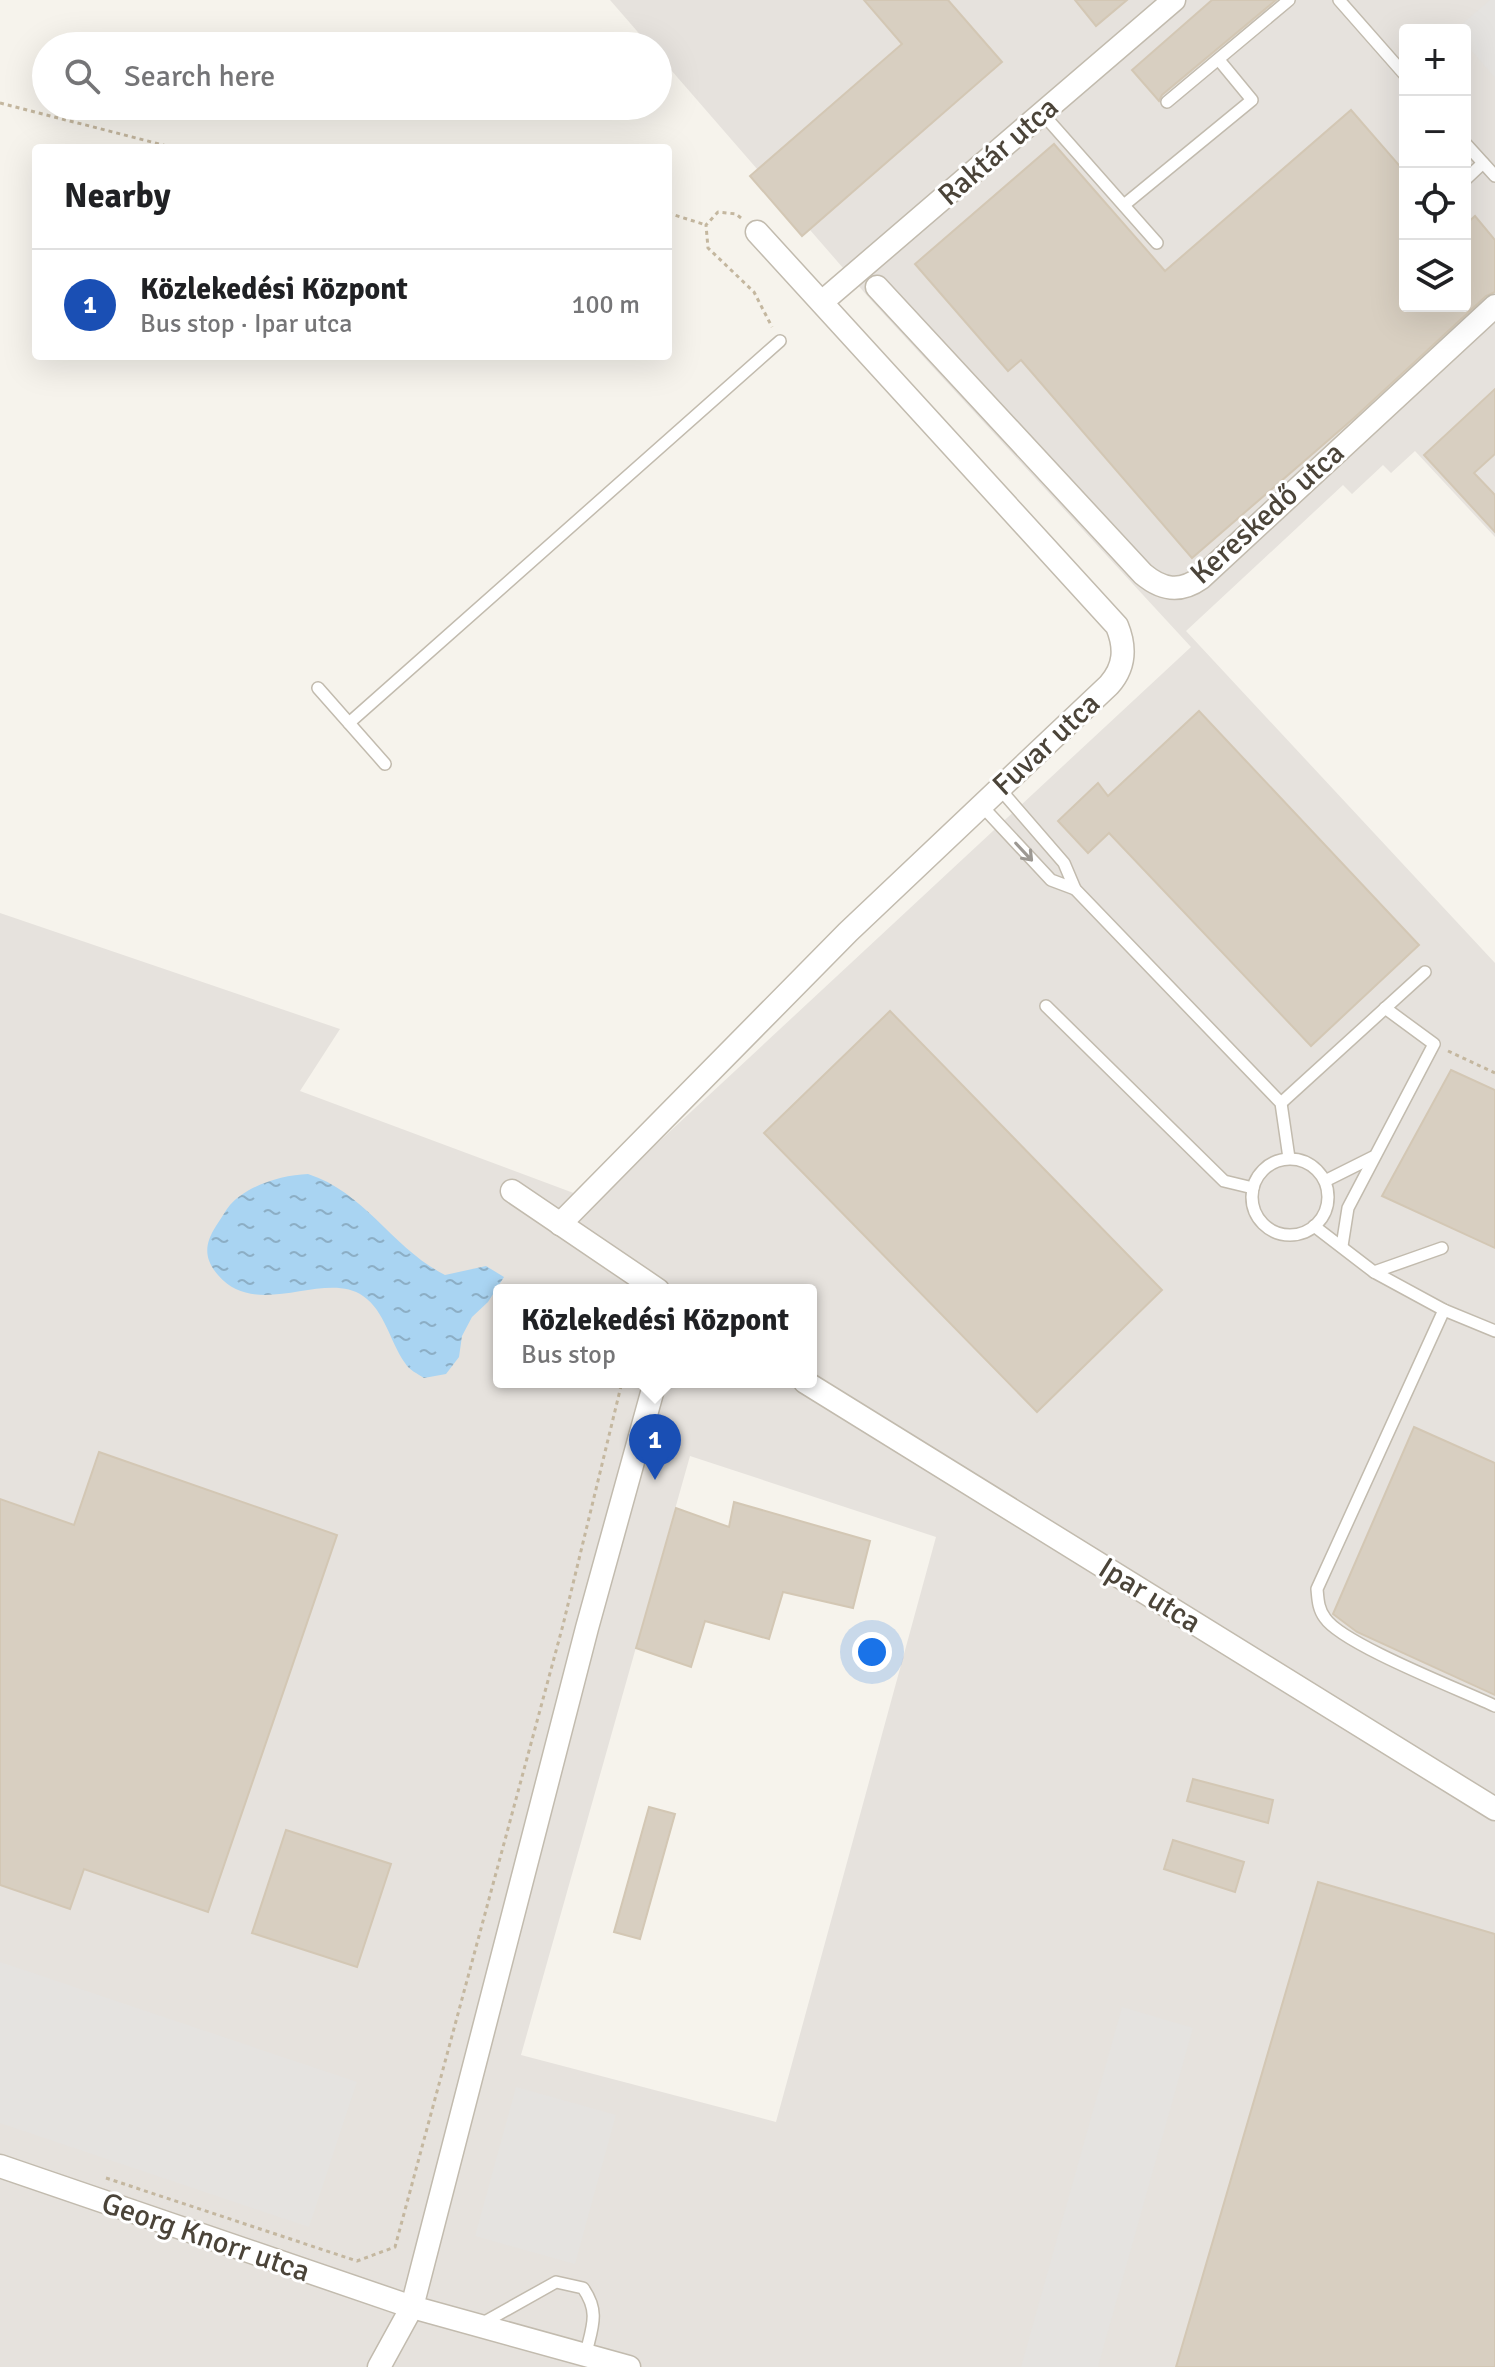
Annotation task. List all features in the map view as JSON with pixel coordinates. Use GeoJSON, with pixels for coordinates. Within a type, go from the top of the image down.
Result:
{"type":"FeatureCollection","features":[{"type":"Feature","properties":{"kind":"street","name":"Raktár utca"},"geometry":{"type":"LineString","coordinates":[[822,302],[1174,0]]}},
{"type":"Feature","properties":{"kind":"street","name":"Fuvar utca"},"geometry":{"type":"LineString","coordinates":[[560,1224],[848,932],[1117,676],[1122,664],[1122,638],[1117,626],[757,232]]}},
{"type":"Feature","properties":{"kind":"street","name":"Kereskedő utca"},"geometry":{"type":"LineString","coordinates":[[877,287],[1143,574],[1154,583],[1170,588],[1181,588],[1201,578],[1495,306]]}},
{"type":"Feature","properties":{"kind":"street"},"geometry":{"type":"LineString","coordinates":[[512,1191],[649,1284]]}},
{"type":"Feature","properties":{"kind":"street"},"geometry":{"type":"LineString","coordinates":[[379,2367],[412,2307],[587,1628],[653,1388]]}},
{"type":"Feature","properties":{"kind":"street","name":"Ipar utca"},"geometry":{"type":"LineString","coordinates":[[815,1388],[1495,1809]]}},
{"type":"Feature","properties":{"kind":"street","name":"Georg Knorr utca"},"geometry":{"type":"LineString","coordinates":[[0,2166],[412,2307],[629,2367]]}},
{"type":"Feature","properties":{"kind":"lane"},"geometry":{"type":"LineString","coordinates":[[1167,102],[1289,0]]}},
{"type":"Feature","properties":{"kind":"lane"},"geometry":{"type":"LineString","coordinates":[[1339,0],[1399,68]]}},
{"type":"Feature","properties":{"kind":"lane"},"geometry":{"type":"LineString","coordinates":[[1124,205],[1252,100],[1219,60]]}},
{"type":"Feature","properties":{"kind":"lane"},"geometry":{"type":"LineString","coordinates":[[1042,113],[1157,243]]}},
{"type":"Feature","properties":{"kind":"lane"},"geometry":{"type":"LineString","coordinates":[[1471,150],[1495,176]]}},
{"type":"Feature","properties":{"kind":"lane"},"geometry":{"type":"LineString","coordinates":[[1471,174],[1483,163]]}},
{"type":"Feature","properties":{"kind":"lane"},"geometry":{"type":"LineString","coordinates":[[349,723],[780,341]]}},
{"type":"Feature","properties":{"kind":"lane"},"geometry":{"type":"LineString","coordinates":[[318,688],[385,764]]}},
{"type":"Feature","properties":{"kind":"lane"},"geometry":{"type":"LineString","coordinates":[[998,788],[1064,863],[1075,889],[1281,1103],[1289,1158]]}},
{"type":"Feature","properties":{"kind":"lane"},"geometry":{"type":"LineString","coordinates":[[981,805],[1051,880],[1075,889]]}},
{"type":"Feature","properties":{"kind":"lane"},"geometry":{"type":"LineString","coordinates":[[1281,1103],[1425,972]]}},
{"type":"Feature","properties":{"kind":"lane"},"geometry":{"type":"LineString","coordinates":[[1046,1006],[1224,1181],[1253,1188]]}},
{"type":"Feature","properties":{"kind":"lane"},"geometry":{"type":"LineString","coordinates":[[1342,1246],[1348,1208],[1434,1044],[1385,1008]]}},
{"type":"Feature","properties":{"kind":"lane"},"geometry":{"type":"LineString","coordinates":[[1325,1181],[1374,1156]]}},
{"type":"Feature","properties":{"kind":"lane"},"geometry":{"type":"LineString","coordinates":[[1289,1158],[1313,1166],[1325,1181],[1328,1206],[1314,1226],[1298,1234],[1285,1235],[1263,1224],[1256,1213],[1253,1188],[1266,1167],[1289,1158]]}},
{"type":"Feature","properties":{"kind":"lane"},"geometry":{"type":"LineString","coordinates":[[1314,1226],[1374,1272],[1444,1310],[1495,1331]]}},
{"type":"Feature","properties":{"kind":"lane"},"geometry":{"type":"LineString","coordinates":[[1374,1272],[1442,1248]]}},
{"type":"Feature","properties":{"kind":"lane"},"geometry":{"type":"LineString","coordinates":[[1444,1310],[1317,1589],[1318,1605],[1325,1618],[1345,1637],[1495,1706]]}},
{"type":"Feature","properties":{"kind":"lane"},"geometry":{"type":"LineString","coordinates":[[480,2325],[556,2282],[583,2288],[593,2301],[594,2318],[586,2353]]}},
{"type":"Feature","properties":{"kind":"path"},"geometry":{"type":"LineString","coordinates":[[0,103],[32,111]]}},
{"type":"Feature","properties":{"kind":"path"},"geometry":{"type":"LineString","coordinates":[[66,120],[159,144]]}},
{"type":"Feature","properties":{"kind":"path"},"geometry":{"type":"LineString","coordinates":[[757,232],[736,214],[718,212],[706,225],[708,248],[754,292],[780,341]]}},
{"type":"Feature","properties":{"kind":"path"},"geometry":{"type":"LineString","coordinates":[[672,214],[706,225]]}},
{"type":"Feature","properties":{"kind":"path"},"geometry":{"type":"LineString","coordinates":[[1434,1044],[1495,1073]]}},
{"type":"Feature","properties":{"kind":"path"},"geometry":{"type":"LineString","coordinates":[[104,2178],[357,2261],[395,2247],[563,1625],[621,1388]]}},
{"type":"Feature","properties":{"kind":"shaded area"},"geometry":{"type":"Polygon","coordinates":[[[610,0],[1495,0],[1495,537],[1415,451],[1391,473],[1383,465],[1352,494],[1343,485],[1186,631],[1495,963],[1495,2367],[0,2367],[0,913],[340,1029],[300,1091],[595,1201],[1191,647],[870,299],[672,71],[672,32],[638,32],[610,0]],[[690,1456],[521,2055],[776,2122],[936,1537],[690,1456]]]}},
{"type":"Feature","properties":{"kind":"shaded area"},"geometry":{"type":"Polygon","coordinates":[[[1490,0],[1495,0],[1495,78],[1471,50],[1471,24],[1462,24],[1490,0]]]}},
{"type":"Feature","properties":{"kind":"shaded area"},"geometry":{"type":"Polygon","coordinates":[[[0,1962],[357,2082],[309,2227],[0,2123],[0,1962]]]}},
{"type":"Feature","properties":{"kind":"shaded area"},"geometry":{"type":"Polygon","coordinates":[[[1122,2007],[1193,2028],[1098,2367],[1021,2367],[1122,2007]]]}},
{"type":"Feature","properties":{"kind":"shaded area"},"geometry":{"type":"Polygon","coordinates":[[[516,2087],[616,2115],[575,2264],[475,2236],[516,2087]]]}},
{"type":"Feature","properties":{"kind":"water"},"geometry":{"type":"Polygon","coordinates":[[[308,1174],[328,1182],[363,1207],[410,1251],[445,1275],[486,1266],[504,1277],[500,1284],[493,1284],[493,1294],[472,1317],[462,1336],[459,1357],[446,1374],[424,1378],[409,1368],[377,1310],[363,1296],[347,1289],[330,1288],[271,1295],[252,1294],[234,1288],[213,1269],[208,1257],[208,1244],[212,1232],[230,1205],[246,1192],[287,1176],[308,1174]]]}},
{"type":"Feature","properties":{"kind":"building"},"geometry":{"type":"Polygon","coordinates":[[[864,0],[948,0],[1002,62],[802,236],[750,176],[902,44],[864,0]]]}},
{"type":"Feature","properties":{"kind":"building"},"geometry":{"type":"Polygon","coordinates":[[[1075,0],[1127,0],[1096,26],[1075,0]]]}},
{"type":"Feature","properties":{"kind":"building"},"geometry":{"type":"Polygon","coordinates":[[[1212,0],[1276,0],[1162,95],[1159,101],[1132,70],[1212,0]]]}},
{"type":"Feature","properties":{"kind":"building"},"geometry":{"type":"Polygon","coordinates":[[[1351,110],[1399,165],[1399,312],[1469,312],[1354,418],[1192,558],[1021,360],[1008,371],[915,264],[1054,144],[1165,271],[1351,110]]]}},
{"type":"Feature","properties":{"kind":"building"},"geometry":{"type":"Polygon","coordinates":[[[1475,216],[1495,240],[1495,292],[1471,310],[1471,220],[1475,216]]]}},
{"type":"Feature","properties":{"kind":"building"},"geometry":{"type":"Polygon","coordinates":[[[1495,389],[1495,454],[1474,473],[1495,495],[1495,532],[1424,455],[1495,389]]]}},
{"type":"Feature","properties":{"kind":"building"},"geometry":{"type":"Polygon","coordinates":[[[1199,711],[1419,945],[1311,1046],[1109,833],[1088,853],[1058,821],[1098,783],[1108,796],[1199,711]]]}},
{"type":"Feature","properties":{"kind":"building"},"geometry":{"type":"Polygon","coordinates":[[[890,1011],[1162,1290],[1037,1412],[764,1133],[890,1011]]]}},
{"type":"Feature","properties":{"kind":"building"},"geometry":{"type":"Polygon","coordinates":[[[1451,1070],[1495,1090],[1495,1248],[1382,1196],[1451,1070]]]}},
{"type":"Feature","properties":{"kind":"building"},"geometry":{"type":"Polygon","coordinates":[[[1414,1427],[1495,1463],[1495,1695],[1357,1632],[1333,1614],[1414,1427]]]}},
{"type":"Feature","properties":{"kind":"building"},"geometry":{"type":"Polygon","coordinates":[[[99,1452],[337,1535],[208,1912],[84,1869],[70,1909],[0,1885],[0,1499],[74,1525],[99,1452]]]}},
{"type":"Feature","properties":{"kind":"building"},"geometry":{"type":"Polygon","coordinates":[[[734,1502],[870,1541],[853,1608],[783,1592],[769,1639],[705,1621],[691,1667],[636,1648],[676,1508],[729,1527],[734,1502]]]}},
{"type":"Feature","properties":{"kind":"building"},"geometry":{"type":"Polygon","coordinates":[[[1193,1779],[1273,1800],[1268,1823],[1187,1801],[1193,1779]]]}},
{"type":"Feature","properties":{"kind":"building"},"geometry":{"type":"Polygon","coordinates":[[[649,1807],[675,1814],[640,1939],[614,1932],[649,1807]]]}},
{"type":"Feature","properties":{"kind":"building"},"geometry":{"type":"Polygon","coordinates":[[[286,1830],[391,1864],[357,1967],[252,1933],[286,1830]]]}},
{"type":"Feature","properties":{"kind":"building"},"geometry":{"type":"Polygon","coordinates":[[[1173,1840],[1244,1862],[1235,1892],[1164,1869],[1173,1840]]]}},
{"type":"Feature","properties":{"kind":"building"},"geometry":{"type":"Polygon","coordinates":[[[1318,1882],[1495,1934],[1495,2367],[1176,2367],[1318,1882]]]}},
{"type":"Feature","properties":{"kind":"place","name":"Közlekedési Központ"},"geometry":{"type":"Point","coordinates":[655,1480]}}]}
